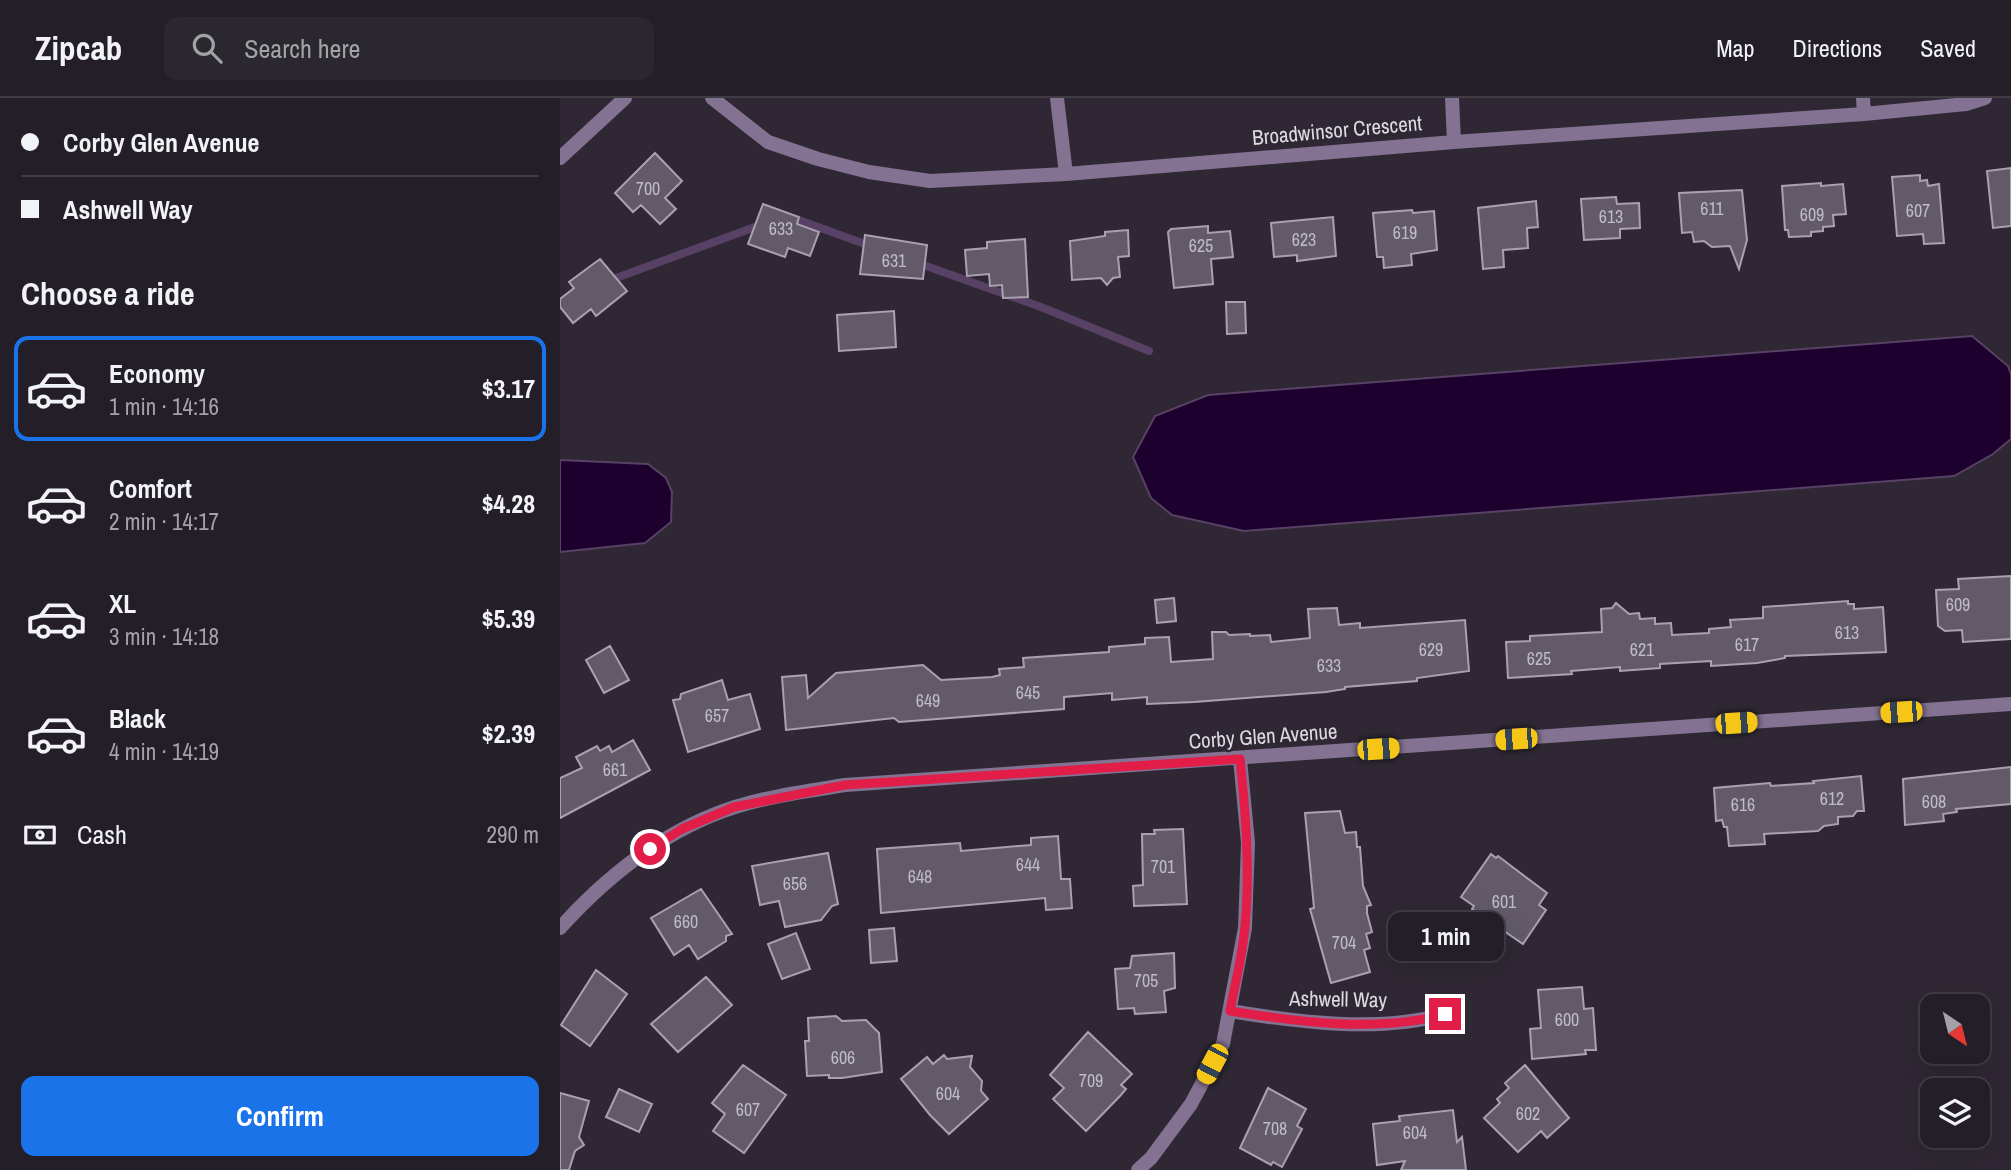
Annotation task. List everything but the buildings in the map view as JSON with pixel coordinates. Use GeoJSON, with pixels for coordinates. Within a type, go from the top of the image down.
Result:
{"type":"FeatureCollection","features":[{"type":"Feature","properties":{"kind":"street"},"geometry":{"type":"LineString","coordinates":[[560,158],[625,98]]}},
{"type":"Feature","properties":{"kind":"street","name":"Broadwinsor Crescent"},"geometry":{"type":"LineString","coordinates":[[712,98],[768,142],[869,172],[930,181],[1066,174],[1454,142],[1864,114],[1966,104],[1985,98]]}},
{"type":"Feature","properties":{"kind":"street"},"geometry":{"type":"LineString","coordinates":[[1057,98],[1066,174]]}},
{"type":"Feature","properties":{"kind":"street"},"geometry":{"type":"LineString","coordinates":[[1452,98],[1454,142]]}},
{"type":"Feature","properties":{"kind":"street"},"geometry":{"type":"LineString","coordinates":[[1863,98],[1864,114]]}},
{"type":"Feature","properties":{"kind":"street","name":"Corby Glen Avenue"},"geometry":{"type":"LineString","coordinates":[[560,928],[590,895],[634,859],[682,829],[734,807],[845,785],[2011,704]]}},
{"type":"Feature","properties":{"kind":"street"},"geometry":{"type":"LineString","coordinates":[[1138,1170],[1151,1158],[1191,1104],[1223,1044],[1245,928],[1248,843],[1240,759]]}},
{"type":"Feature","properties":{"kind":"street","name":"Ashwell Way"},"geometry":{"type":"LineString","coordinates":[[1230,1011],[1284,1020],[1338,1023],[1419,1021],[1445,1014]]}},
{"type":"Feature","properties":{"kind":"shaded area"},"geometry":{"type":"Polygon","coordinates":[[[1972,336],[2008,366],[2011,374],[2011,439],[1993,454],[1954,476],[1244,531],[1172,515],[1151,498],[1133,457],[1155,416],[1208,395],[1972,336]]]}},
{"type":"Feature","properties":{"kind":"shaded area"},"geometry":{"type":"Polygon","coordinates":[[[560,460],[648,464],[666,478],[672,492],[671,522],[645,543],[560,552],[560,460]]]}},
{"type":"Feature","properties":{"kind":"waterway"},"geometry":{"type":"LineString","coordinates":[[790,219],[873,247]]}},
{"type":"Feature","properties":{"kind":"waterway"},"geometry":{"type":"LineString","coordinates":[[608,281],[763,224]]}},
{"type":"Feature","properties":{"kind":"waterway"},"geometry":{"type":"LineString","coordinates":[[915,262],[1041,307],[1149,351]]}},
{"type":"Feature","properties":{"kind":"route"},"geometry":{"type":"LineString","coordinates":[[650,849],[682,829],[734,807],[845,785],[1240,759],[1248,843],[1246,907],[1245,928],[1230,1011],[1284,1020],[1338,1023],[1419,1021],[1445,1014]]}}]}
